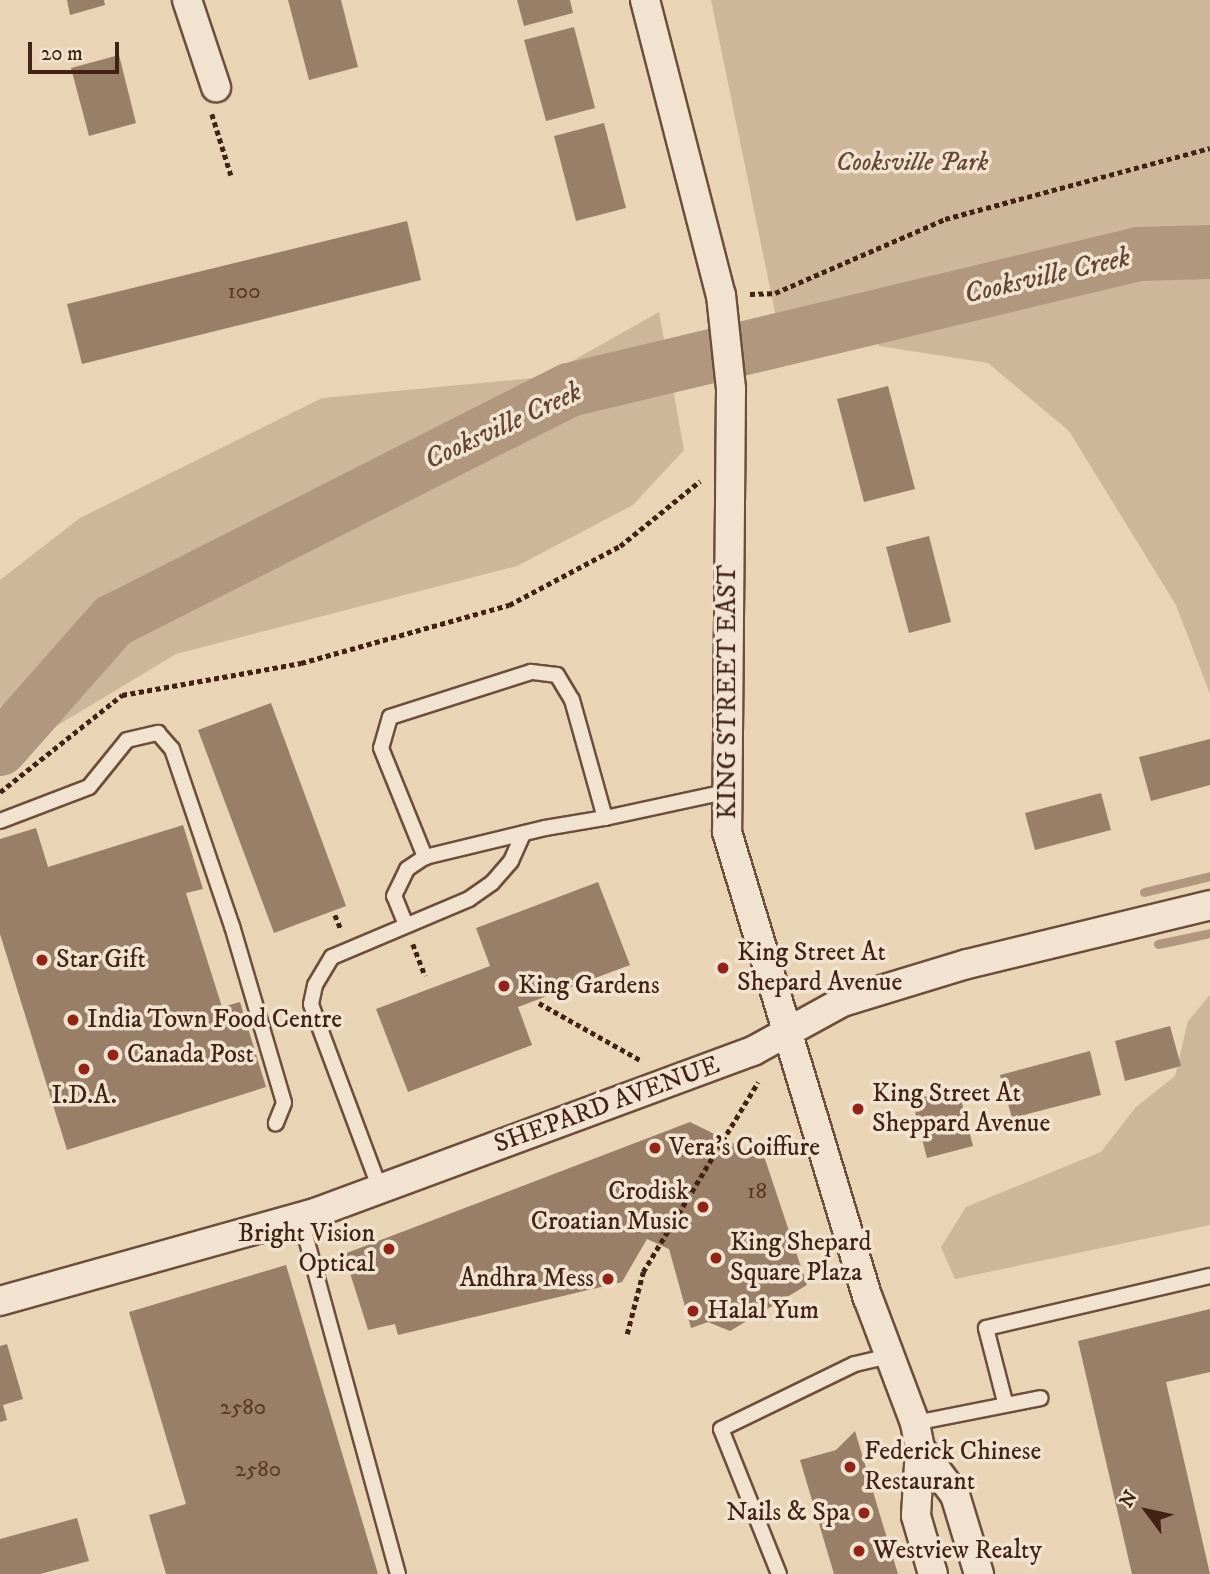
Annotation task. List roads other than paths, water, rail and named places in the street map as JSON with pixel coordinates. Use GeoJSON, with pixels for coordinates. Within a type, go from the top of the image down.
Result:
{"type":"FeatureCollection","features":[{"type":"Feature","properties":{"kind":"street"},"geometry":{"type":"LineString","coordinates":[[187,0],[216,87]]}},
{"type":"Feature","properties":{"kind":"street","name":"KING STREET EAST"},"geometry":{"type":"LineString","coordinates":[[645,0],[721,295],[731,389],[732,473],[725,792],[727,832],[785,1032],[890,1356],[918,1435],[955,1495],[979,1574]]}},
{"type":"Feature","properties":{"kind":"street","name":"SHEPARD AVENUE"},"geometry":{"type":"LineString","coordinates":[[0,1301],[300,1216],[380,1189],[740,1056],[842,1002],[967,964],[1210,905]]}},
{"type":"Feature","properties":{"kind":"street","name":"KING STREET EAST"},"geometry":{"type":"LineString","coordinates":[[918,1435],[916,1516],[933,1574]]}},
{"type":"Feature","properties":{"kind":"lane"},"geometry":{"type":"LineString","coordinates":[[425,857],[381,748],[390,718],[530,672],[557,675],[572,700],[605,818]]}},
{"type":"Feature","properties":{"kind":"lane"},"geometry":{"type":"LineString","coordinates":[[0,821],[89,787],[127,740],[158,733],[172,749],[232,926],[284,1103],[276,1122]]}},
{"type":"Feature","properties":{"kind":"lane"},"geometry":{"type":"LineString","coordinates":[[406,925],[394,896],[407,869],[425,857],[725,792]]}},
{"type":"Feature","properties":{"kind":"lane"},"geometry":{"type":"LineString","coordinates":[[380,1189],[311,1003],[332,957],[492,883],[511,861],[523,834]]}},
{"type":"Feature","properties":{"kind":"lane"},"geometry":{"type":"LineString","coordinates":[[300,1216],[398,1574]]}},
{"type":"Feature","properties":{"kind":"lane"},"geometry":{"type":"LineString","coordinates":[[1005,1402],[986,1328],[1210,1276]]}},
{"type":"Feature","properties":{"kind":"lane"},"geometry":{"type":"LineString","coordinates":[[779,1574],[721,1429],[855,1364],[890,1356]]}},
{"type":"Feature","properties":{"kind":"lane"},"geometry":{"type":"LineString","coordinates":[[918,1435],[1005,1402],[1041,1398]]}},
{"type":"Feature","properties":{"kind":"waterway","name":"Cooksville Creek"},"geometry":{"type":"LineString","coordinates":[[0,749],[113,621],[569,390],[1139,254],[1210,252]]}},
{"type":"Feature","properties":{"kind":"waterway"},"geometry":{"type":"LineString","coordinates":[[1144,892],[1210,876]]}},
{"type":"Feature","properties":{"kind":"waterway"},"geometry":{"type":"LineString","coordinates":[[1158,944],[1210,933]]}},
{"type":"Feature","properties":{"kind":"place","name":"Star Gift"},"geometry":{"type":"Point","coordinates":[42,960]}},
{"type":"Feature","properties":{"kind":"place","name":"King Street At Shepard Avenue"},"geometry":{"type":"Point","coordinates":[723,968]}},
{"type":"Feature","properties":{"kind":"place","name":"King Gardens"},"geometry":{"type":"Point","coordinates":[504,986]}},
{"type":"Feature","properties":{"kind":"place","name":"India Town Food Centre"},"geometry":{"type":"Point","coordinates":[73,1020]}},
{"type":"Feature","properties":{"kind":"place","name":"Canada Post"},"geometry":{"type":"Point","coordinates":[113,1055]}},
{"type":"Feature","properties":{"kind":"place","name":"I.D.A."},"geometry":{"type":"Point","coordinates":[84,1069]}},
{"type":"Feature","properties":{"kind":"place","name":"King Street At Sheppard Avenue"},"geometry":{"type":"Point","coordinates":[858,1109]}},
{"type":"Feature","properties":{"kind":"place","name":"Vera's Coiffure"},"geometry":{"type":"Point","coordinates":[655,1148]}},
{"type":"Feature","properties":{"kind":"place","name":"Crodisk Croatian Music"},"geometry":{"type":"Point","coordinates":[703,1207]}},
{"type":"Feature","properties":{"kind":"place","name":"Bright Vision Optical"},"geometry":{"type":"Point","coordinates":[389,1249]}},
{"type":"Feature","properties":{"kind":"place","name":"King Shepard Square Plaza"},"geometry":{"type":"Point","coordinates":[716,1258]}},
{"type":"Feature","properties":{"kind":"place","name":"Andhra Mess"},"geometry":{"type":"Point","coordinates":[608,1279]}},
{"type":"Feature","properties":{"kind":"place","name":"Halal Yum"},"geometry":{"type":"Point","coordinates":[693,1311]}},
{"type":"Feature","properties":{"kind":"place","name":"Federick Chinese Restaurant"},"geometry":{"type":"Point","coordinates":[850,1467]}},
{"type":"Feature","properties":{"kind":"place","name":"Nails & Spa"},"geometry":{"type":"Point","coordinates":[864,1513]}},
{"type":"Feature","properties":{"kind":"place","name":"Westview Realty"},"geometry":{"type":"Point","coordinates":[859,1551]}},
{"type":"Feature","properties":{"kind":"park label","name":"Cooksville Park"},"geometry":{"type":"Point","coordinates":[912,163]}}]}
